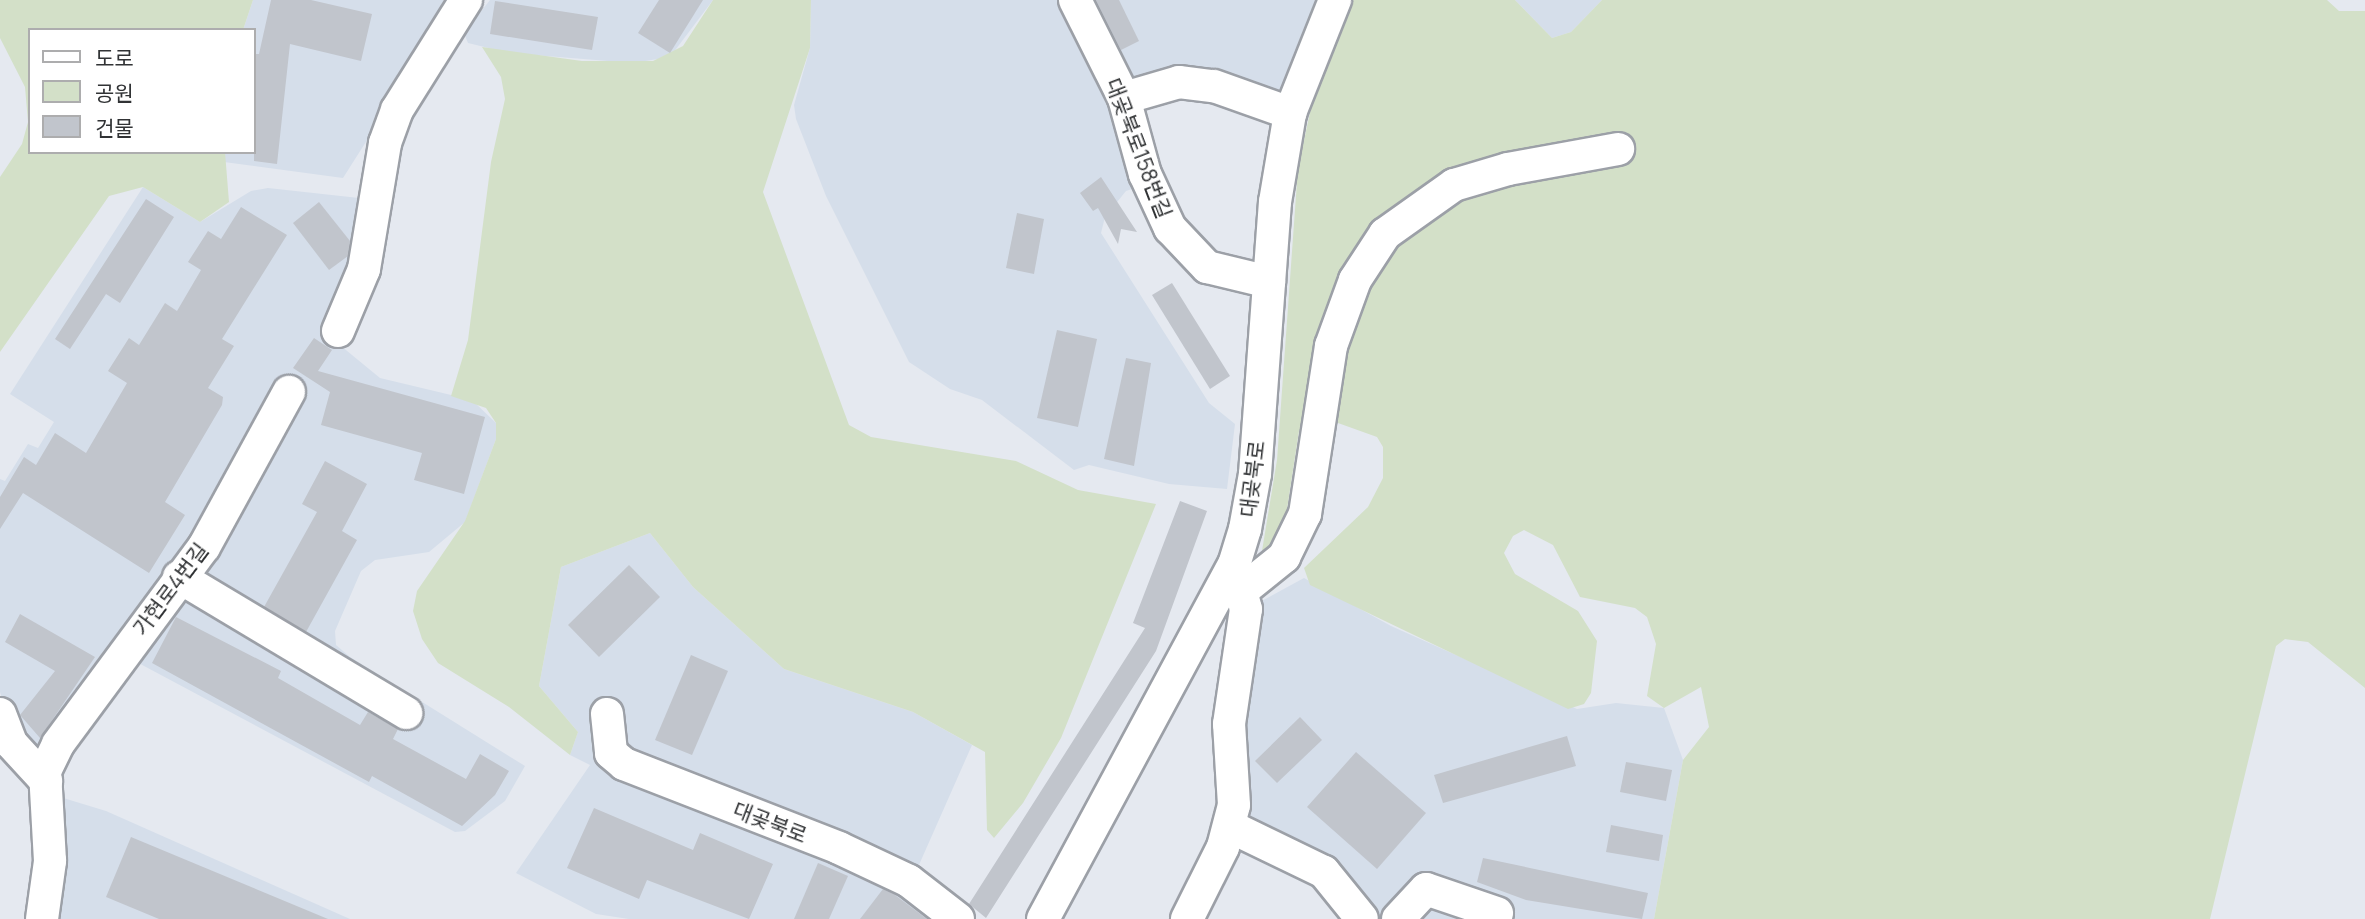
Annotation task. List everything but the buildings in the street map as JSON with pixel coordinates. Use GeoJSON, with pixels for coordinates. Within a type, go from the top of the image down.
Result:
{"type":"FeatureCollection","features":[{"type":"Feature","properties":{"kind":"street"},"geometry":{"type":"LineString","coordinates":[[338,331],[364,269],[385,143],[397,110],[466,0]]}},
{"type":"Feature","properties":{"kind":"street","name":"대곶북로158번길"},"geometry":{"type":"LineString","coordinates":[[1075,0],[1124,98],[1145,174],[1170,228],[1207,267],[1269,282]]}},
{"type":"Feature","properties":{"kind":"street","name":"대곶북로"},"geometry":{"type":"LineString","coordinates":[[1043,919],[1238,577],[1255,474],[1269,282],[1290,113],[1335,0]]}},
{"type":"Feature","properties":{"kind":"street"},"geometry":{"type":"LineString","coordinates":[[1124,98],[1179,82],[1214,86],[1290,113]]}},
{"type":"Feature","properties":{"kind":"street","name":"대곶북로"},"geometry":{"type":"LineString","coordinates":[[1238,577],[1284,557],[1305,514],[1331,345],[1355,280],[1385,234],[1454,185],[1508,169],[1618,149]]}},
{"type":"Feature","properties":{"kind":"street","name":"가현로4번길"},"geometry":{"type":"LineString","coordinates":[[42,919],[50,861],[46,781],[58,744],[179,577],[204,547],[289,392]]}},
{"type":"Feature","properties":{"kind":"street"},"geometry":{"type":"LineString","coordinates":[[179,577],[406,713]]}},
{"type":"Feature","properties":{"kind":"street"},"geometry":{"type":"LineString","coordinates":[[1187,919],[1231,827],[1229,724],[1244,633],[1238,577]]}},
{"type":"Feature","properties":{"kind":"street"},"geometry":{"type":"LineString","coordinates":[[0,714],[11,743],[46,781]]}},
{"type":"Feature","properties":{"kind":"street","name":"대곶북로"},"geometry":{"type":"LineString","coordinates":[[607,714],[611,753],[624,764],[839,848],[909,881],[958,919]]}},
{"type":"Feature","properties":{"kind":"street"},"geometry":{"type":"LineString","coordinates":[[1231,827],[1324,872],[1362,919]]}},
{"type":"Feature","properties":{"kind":"street"},"geometry":{"type":"LineString","coordinates":[[1398,919],[1426,889],[1497,913]]}},
{"type":"Feature","properties":{"kind":"shaded area"},"geometry":{"type":"Polygon","coordinates":[[[253,0],[456,0],[343,178],[224,162],[225,154],[256,154],[256,28],[244,28],[253,0]]]}},
{"type":"Feature","properties":{"kind":"shaded area"},"geometry":{"type":"Polygon","coordinates":[[[490,0],[713,0],[670,57],[633,63],[509,53],[468,43],[464,33],[490,0]]]}},
{"type":"Feature","properties":{"kind":"shaded area"},"geometry":{"type":"Polygon","coordinates":[[[811,0],[1067,0],[1116,103],[1141,186],[1126,191],[1105,217],[1101,233],[1209,403],[1235,424],[1227,489],[1169,484],[1089,465],[1074,470],[982,400],[950,389],[909,362],[826,196],[796,119],[794,105],[810,48],[811,0]]]}},
{"type":"Feature","properties":{"kind":"shaded area"},"geometry":{"type":"Polygon","coordinates":[[[1084,0],[1322,0],[1278,99],[1130,86],[1084,0]]]}},
{"type":"Feature","properties":{"kind":"shaded area"},"geometry":{"type":"Polygon","coordinates":[[[1515,0],[1602,0],[1571,32],[1552,38],[1515,0]]]}},
{"type":"Feature","properties":{"kind":"shaded area"},"geometry":{"type":"Polygon","coordinates":[[[143,187],[200,222],[251,191],[268,188],[368,199],[366,220],[324,332],[380,378],[472,400],[496,423],[496,439],[465,522],[429,552],[375,560],[361,571],[335,631],[336,645],[350,657],[525,766],[505,801],[465,831],[455,832],[116,651],[38,755],[7,716],[0,692],[0,479],[5,481],[28,444],[38,448],[54,422],[10,394],[143,187]]]}},
{"type":"Feature","properties":{"kind":"shaded area"},"geometry":{"type":"Polygon","coordinates":[[[650,533],[693,587],[784,669],[913,712],[972,745],[907,892],[947,919],[629,919],[596,914],[516,873],[590,765],[570,755],[578,732],[539,686],[561,567],[650,533]]]}},
{"type":"Feature","properties":{"kind":"shaded area"},"geometry":{"type":"Polygon","coordinates":[[[1304,578],[1391,626],[1577,709],[1616,703],[1664,708],[1683,760],[1654,919],[1355,919],[1238,818],[1236,763],[1260,602],[1304,578]]]}},
{"type":"Feature","properties":{"kind":"shaded area"},"geometry":{"type":"Polygon","coordinates":[[[60,797],[106,811],[350,919],[53,919],[60,797]]]}},
{"type":"Feature","properties":{"kind":"green space"},"geometry":{"type":"Polygon","coordinates":[[[0,0],[253,0],[244,28],[28,28],[28,122],[25,87],[0,38],[0,0]]]}},
{"type":"Feature","properties":{"kind":"green space"},"geometry":{"type":"Polygon","coordinates":[[[713,0],[811,0],[810,48],[763,192],[849,425],[871,437],[1016,461],[1078,490],[1156,504],[1061,738],[1023,803],[994,838],[987,830],[985,752],[913,712],[784,669],[693,587],[650,533],[561,567],[539,686],[578,732],[570,755],[509,707],[438,663],[422,639],[413,611],[417,591],[465,521],[496,439],[496,423],[486,408],[451,396],[468,340],[491,162],[505,99],[501,77],[482,47],[582,61],[653,61],[683,46],[713,0]]]}},
{"type":"Feature","properties":{"kind":"green space"},"geometry":{"type":"Polygon","coordinates":[[[1352,0],[1515,0],[1552,38],[1571,32],[1602,0],[2327,0],[2339,11],[2365,11],[2365,688],[2308,642],[2285,639],[2276,646],[2210,919],[1654,919],[1683,760],[1709,727],[1701,687],[1664,708],[1647,696],[1656,644],[1647,617],[1635,608],[1580,597],[1553,545],[1524,530],[1513,536],[1504,553],[1515,574],[1578,611],[1597,641],[1591,693],[1584,704],[1568,709],[1310,585],[1304,568],[1368,507],[1383,478],[1383,447],[1377,437],[1338,423],[1308,422],[1299,431],[1286,516],[1277,545],[1262,551],[1277,460],[1298,168],[1314,94],[1352,0]]]}},
{"type":"Feature","properties":{"kind":"green space"},"geometry":{"type":"Polygon","coordinates":[[[28,122],[28,154],[225,154],[229,202],[200,222],[143,187],[109,196],[0,352],[0,177],[22,144],[28,122]]]}}]}
